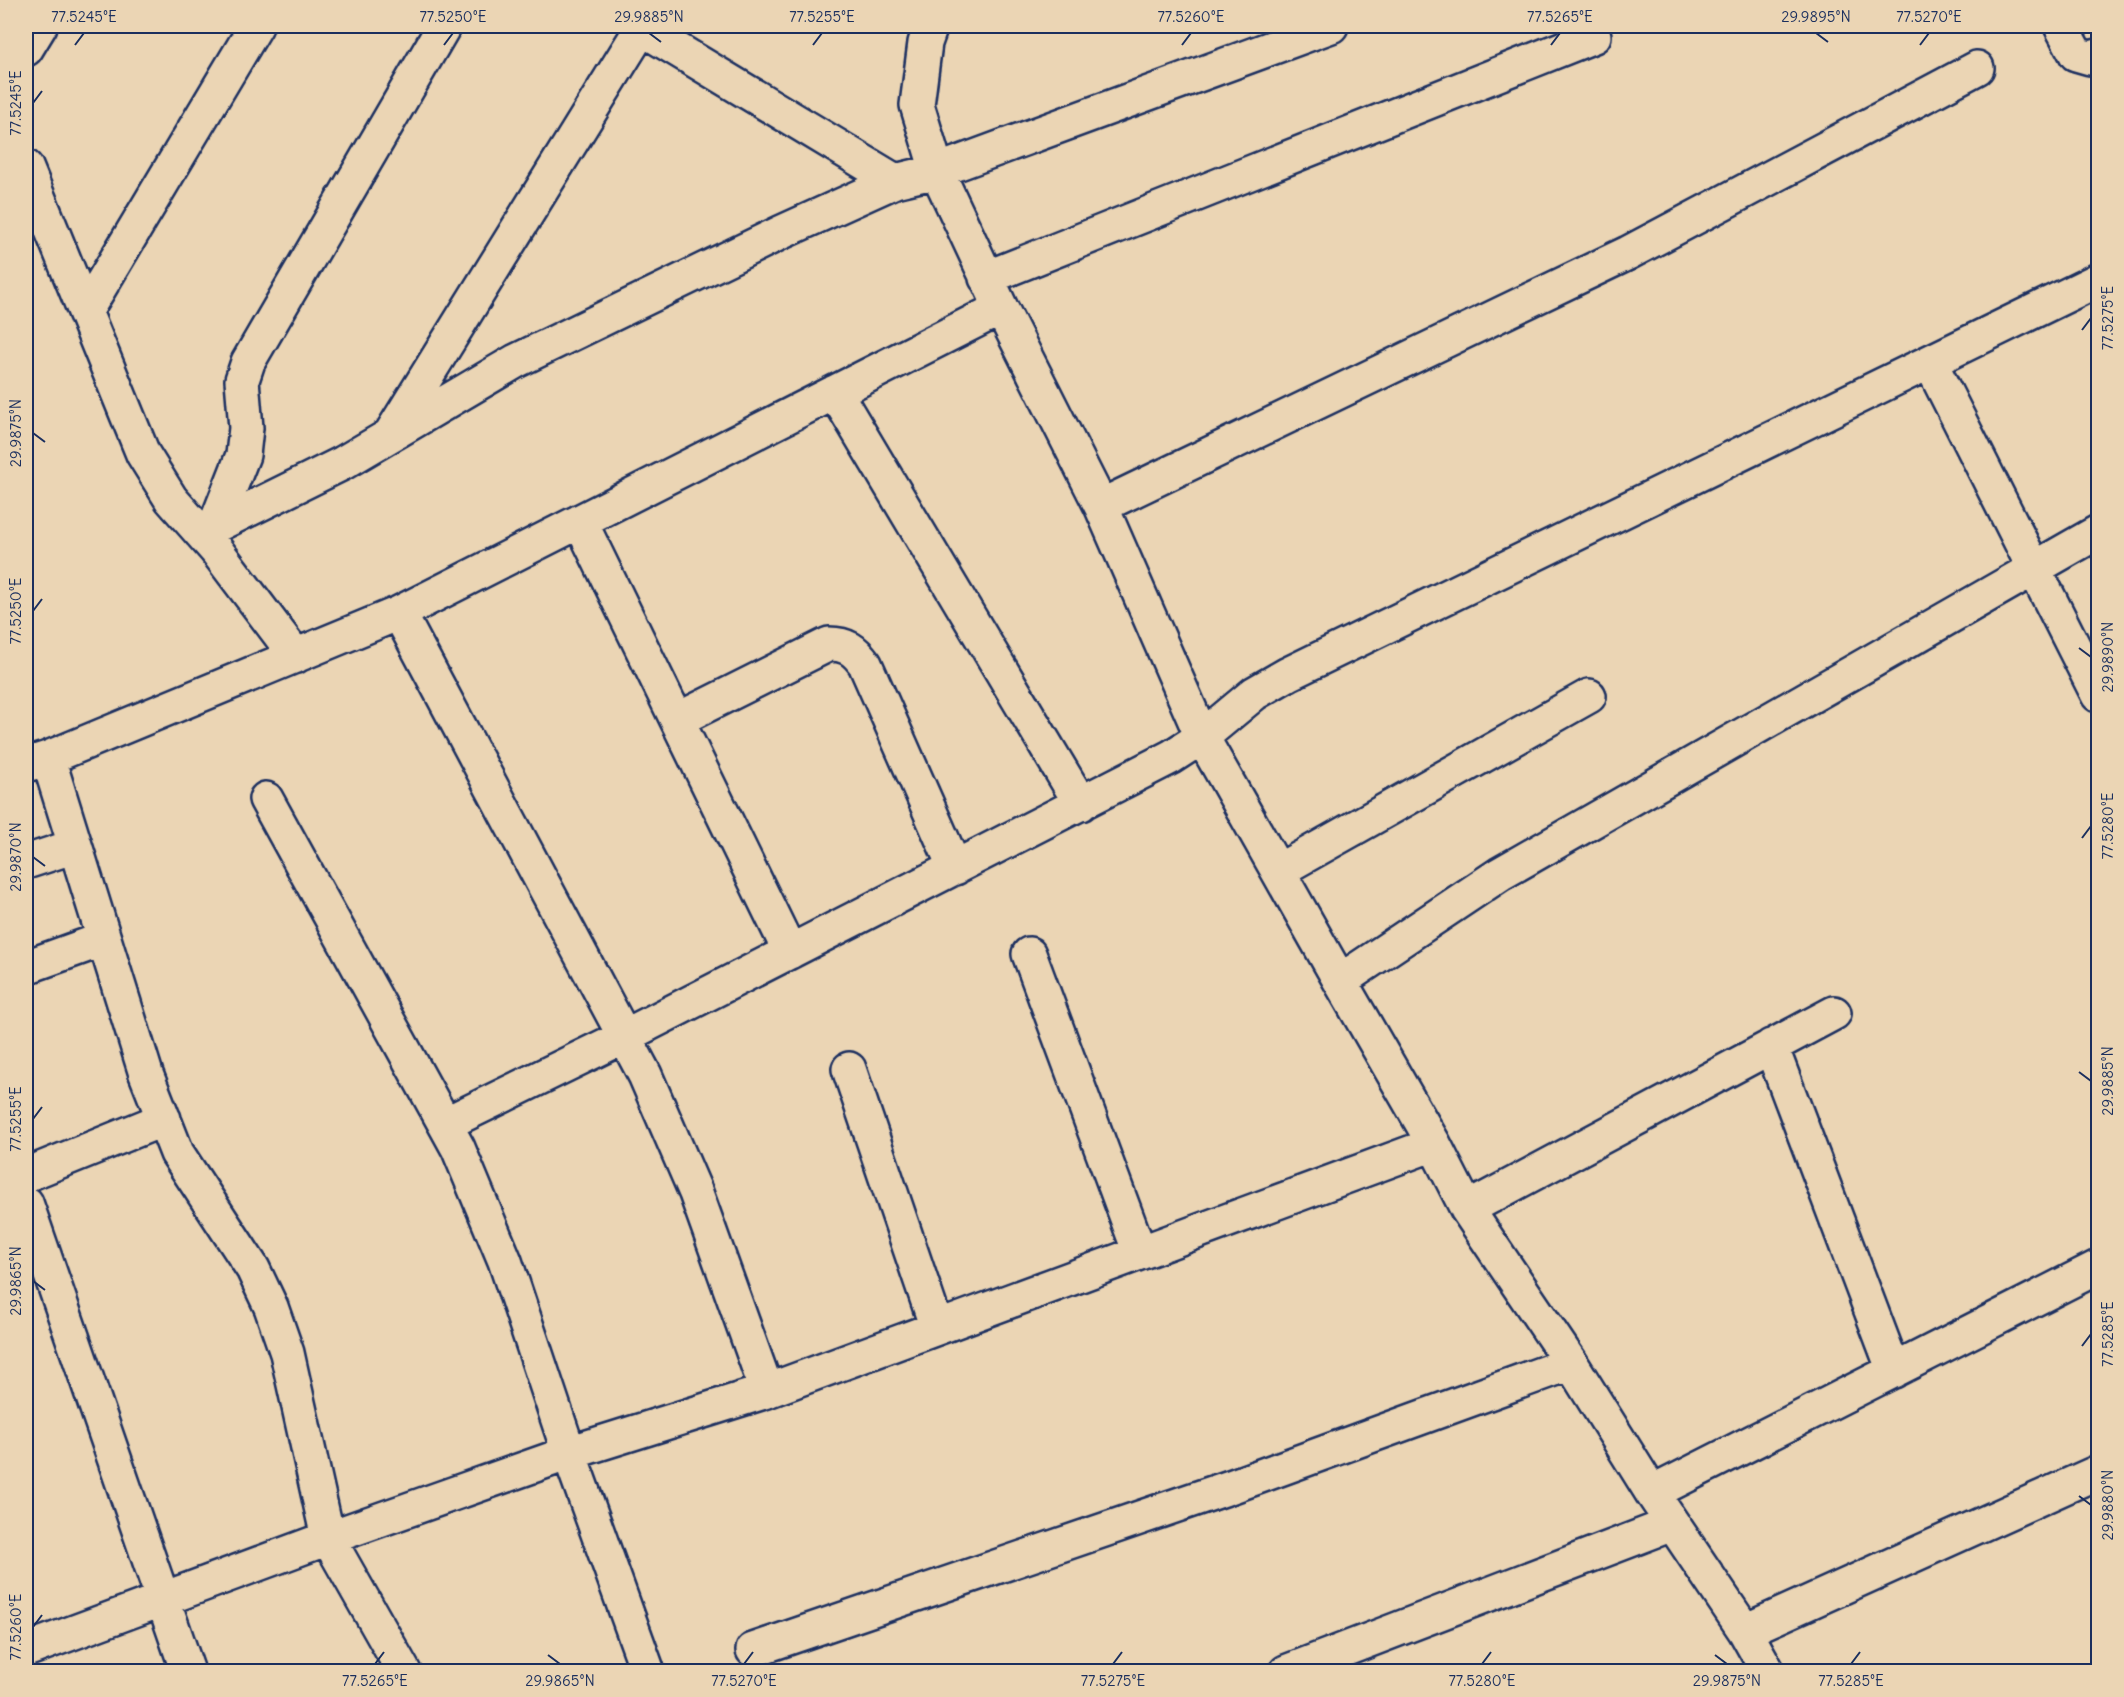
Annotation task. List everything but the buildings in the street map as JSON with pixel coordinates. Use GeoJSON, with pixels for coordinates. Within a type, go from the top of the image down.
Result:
{"type":"FeatureCollection","features":[{"type":"Feature","properties":{"kind":"street"},"geometry":{"type":"LineString","coordinates":[[26,49],[40,26]]}},
{"type":"Feature","properties":{"kind":"street"},"geometry":{"type":"LineString","coordinates":[[85,312],[256,26]]}},
{"type":"Feature","properties":{"kind":"street"},"geometry":{"type":"LineString","coordinates":[[208,530],[243,455],[246,428],[242,380],[248,362],[444,26]]}},
{"type":"Feature","properties":{"kind":"street"},"geometry":{"type":"LineString","coordinates":[[390,435],[641,26],[895,181]]}},
{"type":"Feature","properties":{"kind":"street"},"geometry":{"type":"LineString","coordinates":[[931,26],[925,43],[917,105],[937,171],[986,278],[1101,506],[1202,737],[1434,1144],[1467,1209],[1571,1363],[1672,1524],[1745,1631],[1768,1671]]}},
{"type":"Feature","properties":{"kind":"street"},"geometry":{"type":"LineString","coordinates":[[208,530],[343,463],[516,362],[780,233],[895,181],[937,171],[1331,26]]}},
{"type":"Feature","properties":{"kind":"street"},"geometry":{"type":"LineString","coordinates":[[2061,26],[2076,54],[2090,58],[2098,56]]}},
{"type":"Feature","properties":{"kind":"street"},"geometry":{"type":"LineString","coordinates":[[986,278],[1594,36]]}},
{"type":"Feature","properties":{"kind":"street"},"geometry":{"type":"LineString","coordinates":[[1101,506],[1628,253],[1977,68]]}},
{"type":"Feature","properties":{"kind":"street"},"geometry":{"type":"LineString","coordinates":[[26,167],[143,454],[171,499],[208,530],[216,550],[296,656]]}},
{"type":"Feature","properties":{"kind":"street"},"geometry":{"type":"LineString","coordinates":[[445,1124],[625,1036],[1171,758],[1202,737],[1255,693],[1288,674],[2098,280]]}},
{"type":"Feature","properties":{"kind":"street"},"geometry":{"type":"LineString","coordinates":[[404,1671],[328,1538],[286,1353],[271,1307],[253,1269],[177,1153],[146,1074],[75,846],[37,762],[399,613],[1001,308]]}},
{"type":"Feature","properties":{"kind":"street"},"geometry":{"type":"LineString","coordinates":[[1930,362],[2036,568],[2098,695]]}},
{"type":"Feature","properties":{"kind":"street"},"geometry":{"type":"LineString","coordinates":[[835,392],[1081,804]]}},
{"type":"Feature","properties":{"kind":"street"},"geometry":{"type":"LineString","coordinates":[[580,521],[790,952]]}},
{"type":"Feature","properties":{"kind":"street"},"geometry":{"type":"LineString","coordinates":[[1340,981],[1500,873],[2098,532]]}},
{"type":"Feature","properties":{"kind":"street"},"geometry":{"type":"LineString","coordinates":[[399,613],[645,1075],[696,1193],[767,1392]]}},
{"type":"Feature","properties":{"kind":"street"},"geometry":{"type":"LineString","coordinates":[[677,720],[829,644],[842,644],[855,651],[865,664],[955,868]]}},
{"type":"Feature","properties":{"kind":"street"},"geometry":{"type":"LineString","coordinates":[[1278,871],[1589,696]]}},
{"type":"Feature","properties":{"kind":"street"},"geometry":{"type":"LineString","coordinates":[[266,799],[458,1148],[505,1261],[569,1453],[648,1671]]}},
{"type":"Feature","properties":{"kind":"street"},"geometry":{"type":"LineString","coordinates":[[26,862],[75,846]]}},
{"type":"Feature","properties":{"kind":"street"},"geometry":{"type":"LineString","coordinates":[[26,967],[104,939]]}},
{"type":"Feature","properties":{"kind":"street"},"geometry":{"type":"LineString","coordinates":[[1029,954],[1140,1253]]}},
{"type":"Feature","properties":{"kind":"street"},"geometry":{"type":"LineString","coordinates":[[1467,1209],[1834,1013]]}},
{"type":"Feature","properties":{"kind":"street"},"geometry":{"type":"LineString","coordinates":[[1771,1046],[1894,1371]]}},
{"type":"Feature","properties":{"kind":"street"},"geometry":{"type":"LineString","coordinates":[[849,1069],[938,1328]]}},
{"type":"Feature","properties":{"kind":"street"},"geometry":{"type":"LineString","coordinates":[[26,1175],[164,1119]]}},
{"type":"Feature","properties":{"kind":"street"},"geometry":{"type":"LineString","coordinates":[[26,1650],[328,1538],[569,1453],[767,1392],[1434,1144]]}},
{"type":"Feature","properties":{"kind":"street"},"geometry":{"type":"LineString","coordinates":[[26,1203],[162,1600],[189,1671]]}},
{"type":"Feature","properties":{"kind":"street"},"geometry":{"type":"LineString","coordinates":[[1652,1493],[2098,1267]]}},
{"type":"Feature","properties":{"kind":"street"},"geometry":{"type":"LineString","coordinates":[[753,1650],[1230,1487],[1571,1363]]}},
{"type":"Feature","properties":{"kind":"street"},"geometry":{"type":"LineString","coordinates":[[1745,1631],[2098,1472]]}},
{"type":"Feature","properties":{"kind":"street"},"geometry":{"type":"LineString","coordinates":[[1286,1671],[1672,1524]]}}]}
